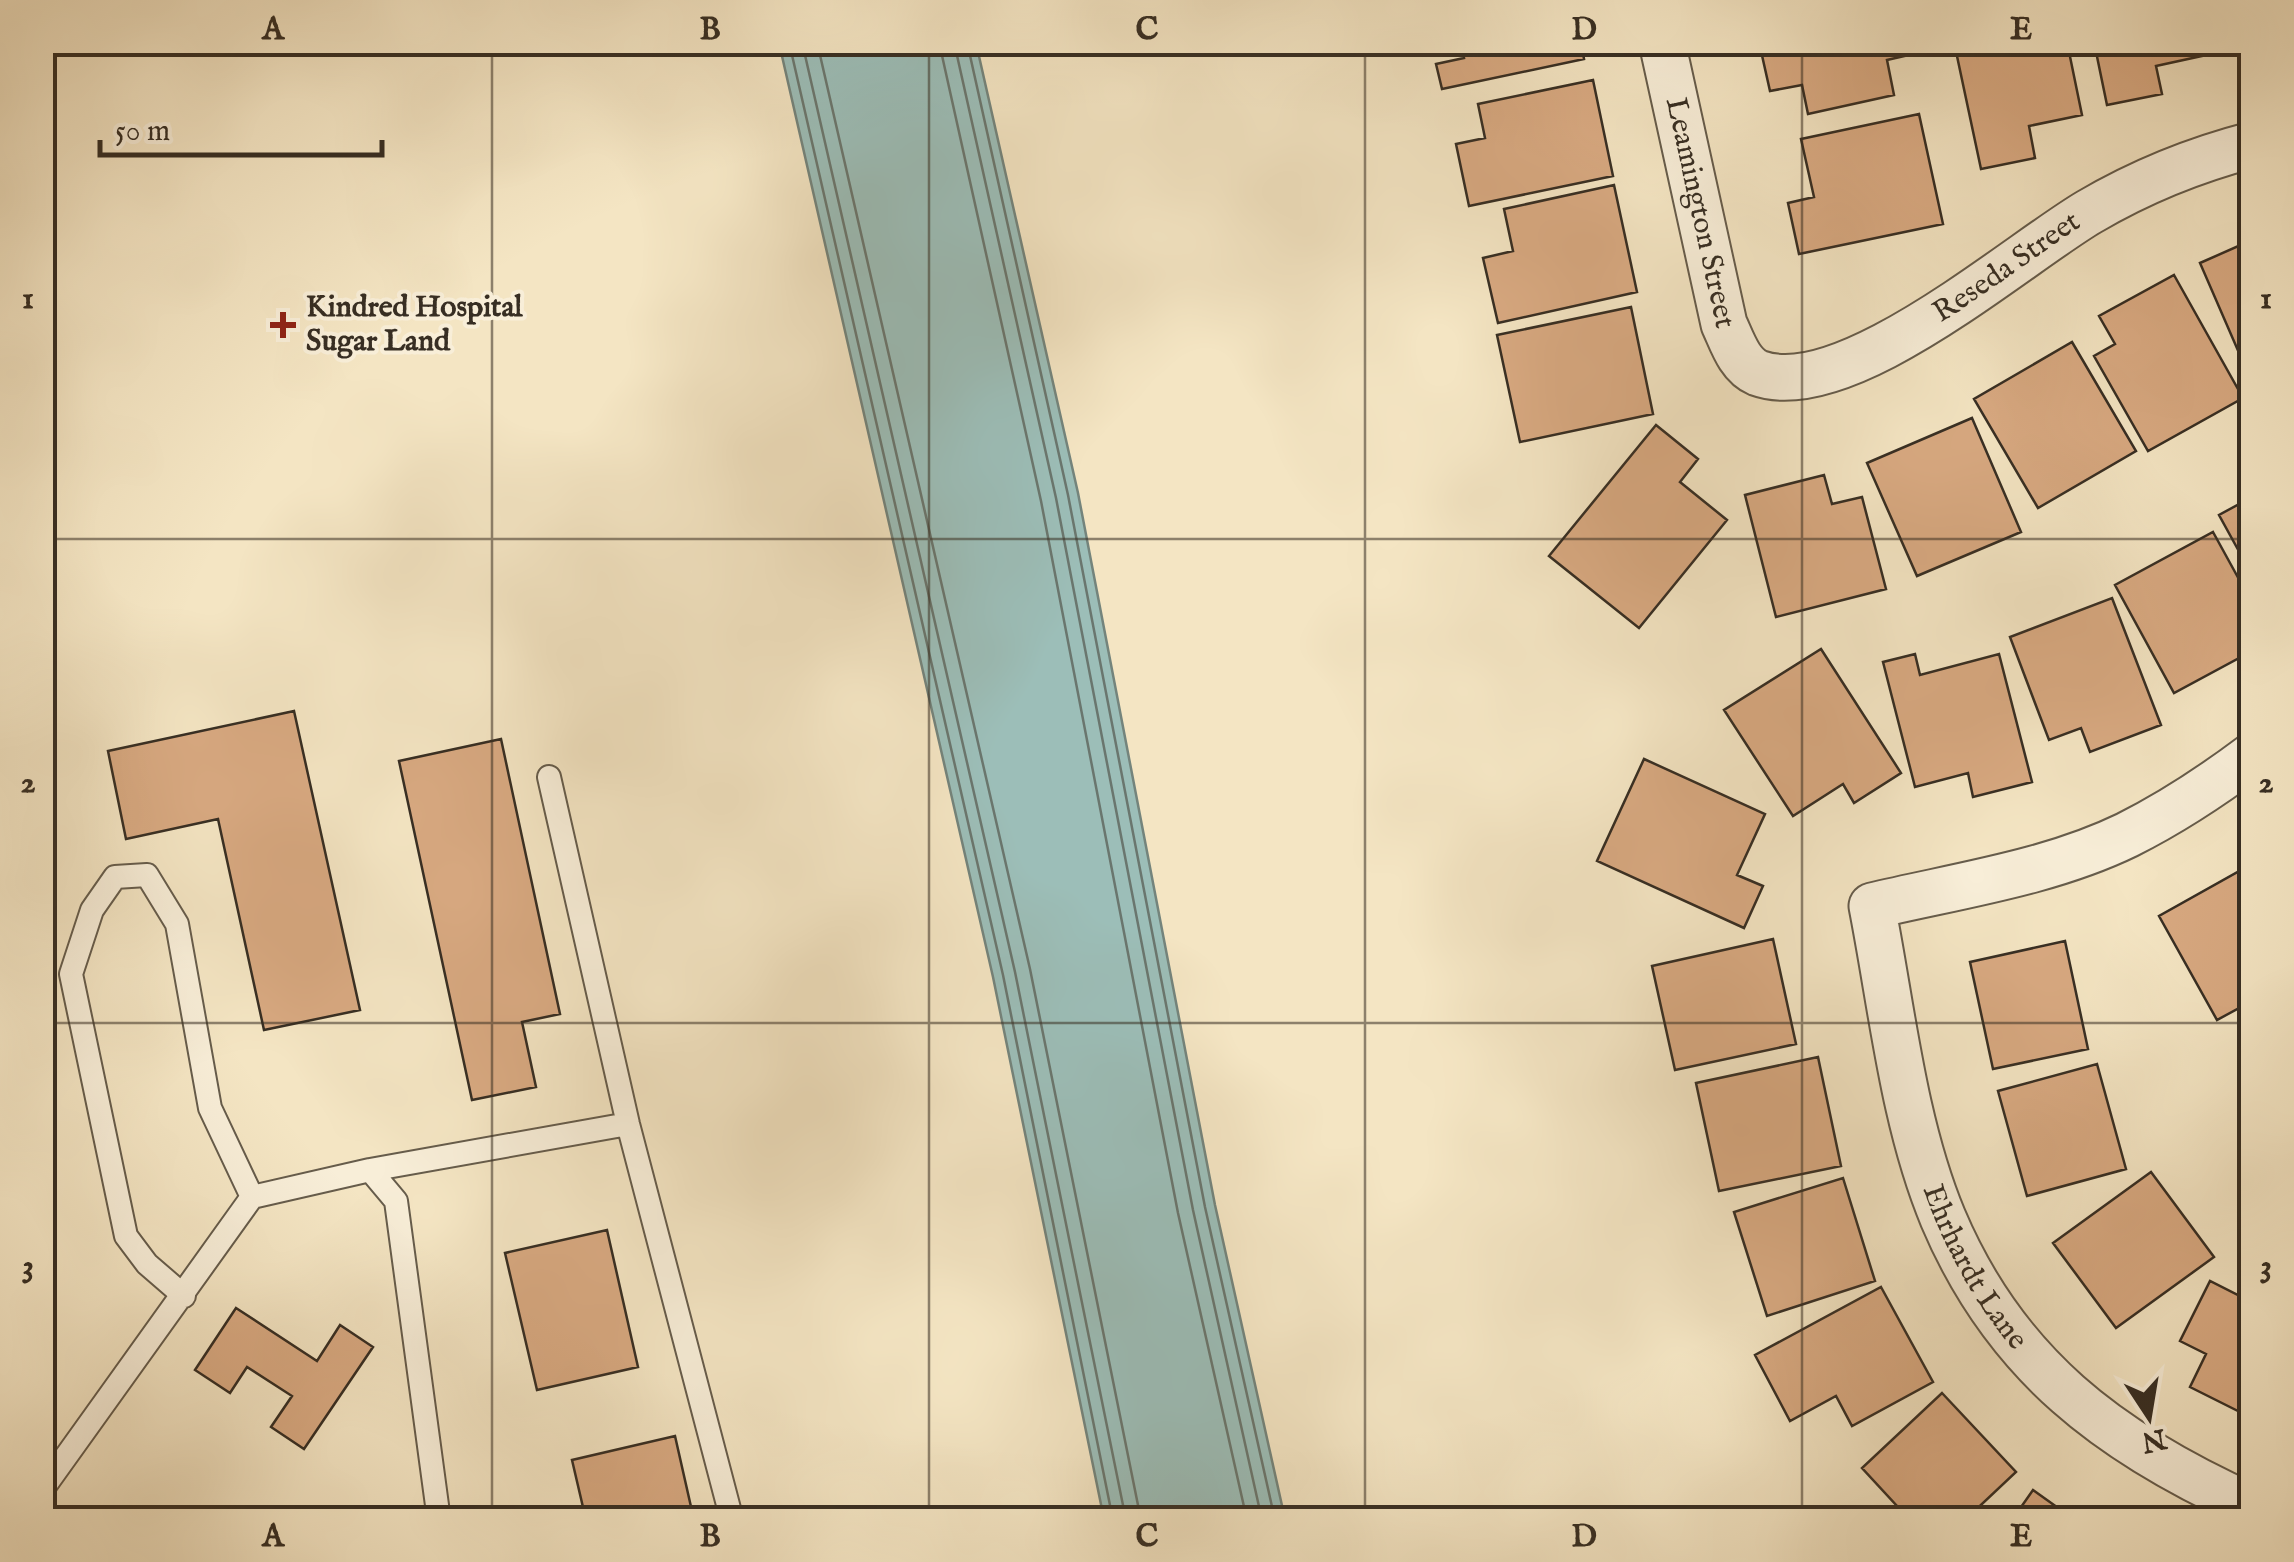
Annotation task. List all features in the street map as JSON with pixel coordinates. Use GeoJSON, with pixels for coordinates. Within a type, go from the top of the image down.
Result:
{"type":"FeatureCollection","features":[{"type":"Feature","properties":{"kind":"street","name":"Leamington Street"},"geometry":{"type":"LineString","coordinates":[[1662,42],[1724,324],[1742,360],[1758,372]]}},
{"type":"Feature","properties":{"kind":"street","name":"Reseda Street"},"geometry":{"type":"LineString","coordinates":[[1758,372],[1797,377],[1838,365],[1907,335],[2087,213],[2145,182],[2252,145]]}},
{"type":"Feature","properties":{"kind":"street","name":"Ehrhardt Lane"},"geometry":{"type":"LineString","coordinates":[[2252,756],[2202,794],[2124,836],[2042,866],[1872,906],[1916,1130],[1942,1216],[1980,1293],[2029,1358],[2100,1421],[2137,1450],[2252,1507]]}},
{"type":"Feature","properties":{"kind":"lane"},"geometry":{"type":"LineString","coordinates":[[549,777],[628,1124],[732,1520]]}},
{"type":"Feature","properties":{"kind":"lane"},"geometry":{"type":"LineString","coordinates":[[184,1296],[148,1264],[126,1236],[71,974],[92,910],[114,877],[147,875],[177,924],[210,1108],[252,1197]]}},
{"type":"Feature","properties":{"kind":"lane"},"geometry":{"type":"LineString","coordinates":[[42,1490],[252,1197],[370,1170],[628,1124]]}},
{"type":"Feature","properties":{"kind":"lane"},"geometry":{"type":"LineString","coordinates":[[370,1170],[396,1200],[439,1520]]}},
{"type":"Feature","properties":{"kind":"water"},"geometry":{"type":"Polygon","coordinates":[[[779,43],[976,43],[1078,493],[1215,1205],[1285,1519],[1104,1519],[993,977],[779,43]]]}},
{"type":"Feature","properties":{"kind":"building"},"geometry":{"type":"Polygon","coordinates":[[[1461,42],[1581,42],[1584,59],[1442,89],[1436,64],[1464,58],[1461,42]]]}},
{"type":"Feature","properties":{"kind":"building"},"geometry":{"type":"Polygon","coordinates":[[[1759,42],[1910,42],[1913,54],[1887,60],[1894,95],[1808,114],[1802,85],[1770,91],[1759,42]]]}},
{"type":"Feature","properties":{"kind":"building"},"geometry":{"type":"Polygon","coordinates":[[[1954,42],[2067,42],[2082,115],[2029,126],[2035,158],[1981,169],[1954,42]]]}},
{"type":"Feature","properties":{"kind":"building"},"geometry":{"type":"Polygon","coordinates":[[[2094,42],[2208,42],[2211,54],[2156,66],[2162,94],[2107,105],[2094,42]]]}},
{"type":"Feature","properties":{"kind":"building"},"geometry":{"type":"Polygon","coordinates":[[[1593,80],[1613,176],[1469,206],[1456,144],[1485,138],[1478,104],[1593,80]]]}},
{"type":"Feature","properties":{"kind":"building"},"geometry":{"type":"Polygon","coordinates":[[[1919,114],[1943,224],[1799,254],[1788,203],[1814,197],[1801,139],[1919,114]]]}},
{"type":"Feature","properties":{"kind":"building"},"geometry":{"type":"Polygon","coordinates":[[[1614,185],[1637,292],[1498,323],[1483,258],[1513,251],[1504,209],[1614,185]]]}},
{"type":"Feature","properties":{"kind":"building"},"geometry":{"type":"Polygon","coordinates":[[[2252,240],[2252,367],[2246,369],[2200,263],[2252,240]]]}},
{"type":"Feature","properties":{"kind":"building"},"geometry":{"type":"Polygon","coordinates":[[[2174,275],[2243,398],[2148,451],[2094,356],[2115,344],[2099,316],[2174,275]]]}},
{"type":"Feature","properties":{"kind":"building"},"geometry":{"type":"Polygon","coordinates":[[[1631,307],[1653,414],[1520,442],[1497,335],[1631,307]]]}},
{"type":"Feature","properties":{"kind":"building"},"geometry":{"type":"Polygon","coordinates":[[[2072,342],[2136,451],[2038,508],[1974,399],[2072,342]]]}},
{"type":"Feature","properties":{"kind":"building"},"geometry":{"type":"Polygon","coordinates":[[[1972,418],[2021,532],[1917,576],[1867,463],[1972,418]]]}},
{"type":"Feature","properties":{"kind":"building"},"geometry":{"type":"Polygon","coordinates":[[[1656,425],[1698,459],[1680,482],[1727,520],[1639,628],[1549,556],[1656,425]]]}},
{"type":"Feature","properties":{"kind":"building"},"geometry":{"type":"Polygon","coordinates":[[[1824,475],[1832,504],[1862,497],[1886,589],[1776,617],[1745,495],[1824,475]]]}},
{"type":"Feature","properties":{"kind":"building"},"geometry":{"type":"Polygon","coordinates":[[[2252,497],[2252,575],[2219,515],[2252,497]]]}},
{"type":"Feature","properties":{"kind":"building"},"geometry":{"type":"Polygon","coordinates":[[[2213,532],[2252,603],[2252,651],[2174,693],[2115,585],[2213,532]]]}},
{"type":"Feature","properties":{"kind":"building"},"geometry":{"type":"Polygon","coordinates":[[[2112,598],[2161,725],[2090,752],[2081,728],[2049,740],[2010,637],[2112,598]]]}},
{"type":"Feature","properties":{"kind":"building"},"geometry":{"type":"Polygon","coordinates":[[[1821,649],[1901,773],[1854,803],[1843,784],[1793,816],[1724,710],[1821,649]]]}},
{"type":"Feature","properties":{"kind":"building"},"geometry":{"type":"Polygon","coordinates":[[[1915,654],[1920,675],[1999,654],[2032,782],[1973,797],[1968,773],[1915,787],[1883,662],[1915,654]]]}},
{"type":"Feature","properties":{"kind":"building"},"geometry":{"type":"Polygon","coordinates":[[[294,711],[360,1010],[264,1030],[218,819],[126,839],[108,751],[294,711]]]}},
{"type":"Feature","properties":{"kind":"building"},"geometry":{"type":"Polygon","coordinates":[[[501,739],[560,1014],[522,1022],[536,1087],[472,1100],[399,761],[501,739]]]}},
{"type":"Feature","properties":{"kind":"building"},"geometry":{"type":"Polygon","coordinates":[[[1644,759],[1765,814],[1737,875],[1763,886],[1744,928],[1597,861],[1644,759]]]}},
{"type":"Feature","properties":{"kind":"building"},"geometry":{"type":"Polygon","coordinates":[[[2252,864],[2252,1001],[2217,1020],[2159,916],[2252,864]]]}},
{"type":"Feature","properties":{"kind":"building"},"geometry":{"type":"Polygon","coordinates":[[[1773,939],[1796,1044],[1675,1070],[1652,966],[1773,939]]]}},
{"type":"Feature","properties":{"kind":"building"},"geometry":{"type":"Polygon","coordinates":[[[2065,941],[2088,1049],[1993,1069],[1970,962],[2065,941]]]}},
{"type":"Feature","properties":{"kind":"building"},"geometry":{"type":"Polygon","coordinates":[[[1818,1057],[1841,1166],[1719,1191],[1696,1083],[1818,1057]]]}},
{"type":"Feature","properties":{"kind":"building"},"geometry":{"type":"Polygon","coordinates":[[[2097,1064],[2126,1169],[2027,1196],[1998,1091],[2097,1064]]]}},
{"type":"Feature","properties":{"kind":"building"},"geometry":{"type":"Polygon","coordinates":[[[2151,1172],[2214,1257],[2116,1328],[2053,1243],[2151,1172]]]}},
{"type":"Feature","properties":{"kind":"building"},"geometry":{"type":"Polygon","coordinates":[[[1843,1178],[1875,1281],[1767,1316],[1734,1212],[1843,1178]]]}},
{"type":"Feature","properties":{"kind":"building"},"geometry":{"type":"Polygon","coordinates":[[[607,1230],[638,1367],[537,1390],[505,1253],[607,1230]]]}},
{"type":"Feature","properties":{"kind":"building"},"geometry":{"type":"Polygon","coordinates":[[[2251,1275],[2252,1418],[2190,1387],[2206,1354],[2180,1341],[2210,1281],[2240,1296],[2251,1275]]]}},
{"type":"Feature","properties":{"kind":"building"},"geometry":{"type":"Polygon","coordinates":[[[1881,1287],[1933,1382],[1852,1426],[1836,1396],[1790,1421],[1755,1355],[1881,1287]]]}},
{"type":"Feature","properties":{"kind":"building"},"geometry":{"type":"Polygon","coordinates":[[[236,1308],[317,1361],[340,1325],[373,1347],[304,1449],[271,1427],[292,1396],[247,1367],[230,1393],[195,1370],[236,1308]]]}},
{"type":"Feature","properties":{"kind":"building"},"geometry":{"type":"Polygon","coordinates":[[[1942,1393],[2016,1472],[1965,1520],[1910,1520],[1862,1468],[1942,1393]]]}},
{"type":"Feature","properties":{"kind":"building"},"geometry":{"type":"Polygon","coordinates":[[[675,1436],[694,1520],[586,1520],[572,1460],[675,1436]]]}},
{"type":"Feature","properties":{"kind":"building"},"geometry":{"type":"Polygon","coordinates":[[[2033,1490],[2075,1520],[2012,1520],[2033,1490]]]}},
{"type":"Feature","properties":{"kind":"place","name":"Kindred Hospital Sugar Land"},"geometry":{"type":"Point","coordinates":[283,325]}}]}
